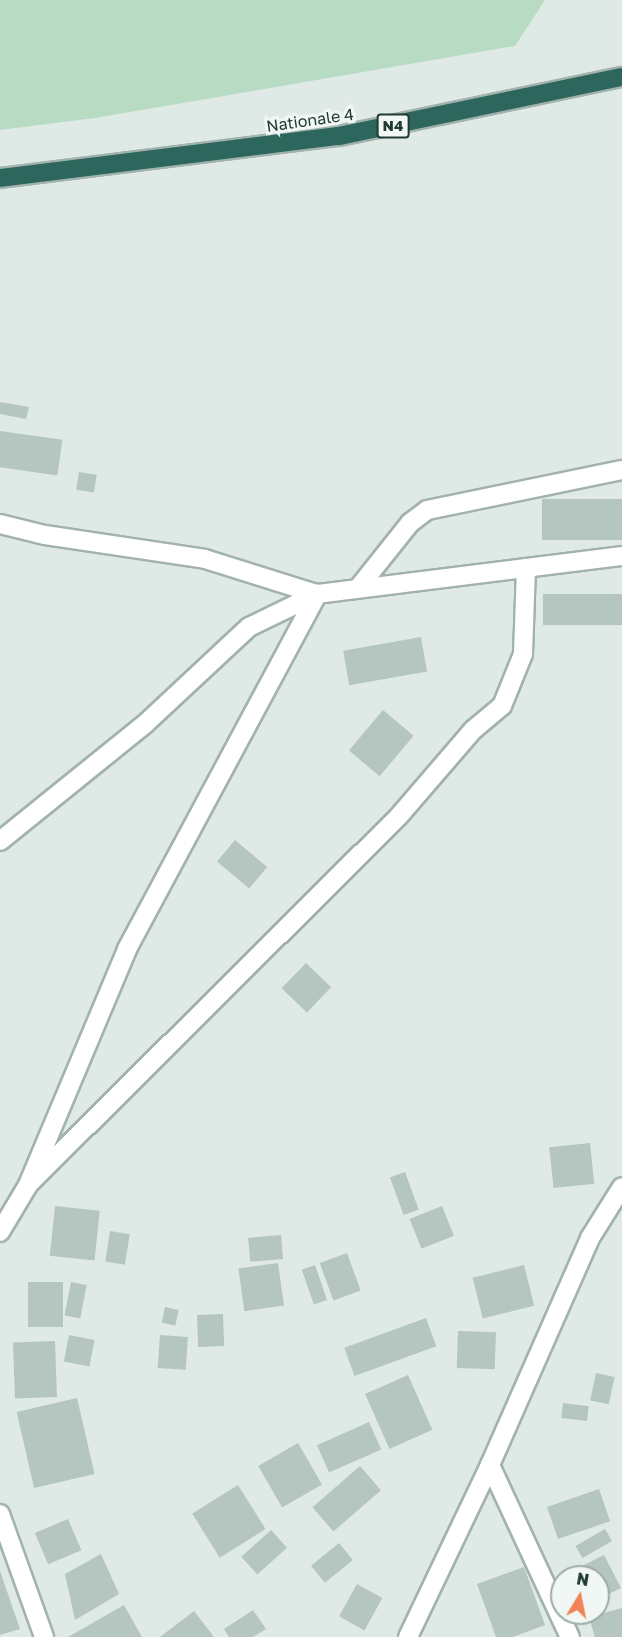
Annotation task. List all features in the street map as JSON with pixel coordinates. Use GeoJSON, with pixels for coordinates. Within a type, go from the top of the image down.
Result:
{"type":"FeatureCollection","features":[{"type":"Feature","properties":{"kind":"highway","name":"Nationale 4"},"geometry":{"type":"LineString","coordinates":[[0,178],[339,136],[622,77]]}},
{"type":"Feature","properties":{"kind":"street"},"geometry":{"type":"LineString","coordinates":[[359,587],[410,524],[427,510],[622,470]]}},
{"type":"Feature","properties":{"kind":"street"},"geometry":{"type":"LineString","coordinates":[[0,524],[45,535],[205,559],[317,594]]}},
{"type":"Feature","properties":{"kind":"street"},"geometry":{"type":"LineString","coordinates":[[0,841],[145,723],[249,627],[317,594],[622,556]]}},
{"type":"Feature","properties":{"kind":"street"},"geometry":{"type":"LineString","coordinates":[[28,1185],[399,816],[473,730],[502,706],[523,654],[526,568]]}},
{"type":"Feature","properties":{"kind":"street"},"geometry":{"type":"LineString","coordinates":[[0,1232],[28,1185],[127,950],[317,594]]}},
{"type":"Feature","properties":{"kind":"street"},"geometry":{"type":"LineString","coordinates":[[408,1637],[490,1465],[590,1238],[622,1187]]}},
{"type":"Feature","properties":{"kind":"street"},"geometry":{"type":"LineString","coordinates":[[490,1465],[570,1637]]}},
{"type":"Feature","properties":{"kind":"street"},"geometry":{"type":"LineString","coordinates":[[1,1520],[44,1637]]}},
{"type":"Feature","properties":{"kind":"green space"},"geometry":{"type":"Polygon","coordinates":[[[0,0],[545,0],[515,46],[95,118],[0,130],[0,0]]]}},
{"type":"Feature","properties":{"kind":"building"},"geometry":{"type":"Polygon","coordinates":[[[0,402],[29,407],[26,419],[0,414],[0,402]]]}},
{"type":"Feature","properties":{"kind":"building"},"geometry":{"type":"Polygon","coordinates":[[[0,431],[62,440],[57,475],[0,467],[0,431]]]}},
{"type":"Feature","properties":{"kind":"building"},"geometry":{"type":"Polygon","coordinates":[[[79,472],[97,475],[94,493],[76,490],[79,472]]]}},
{"type":"Feature","properties":{"kind":"building"},"geometry":{"type":"Polygon","coordinates":[[[542,499],[622,499],[622,540],[542,540],[542,499]]]}},
{"type":"Feature","properties":{"kind":"building"},"geometry":{"type":"Polygon","coordinates":[[[543,594],[622,594],[622,625],[543,625],[543,594]]]}},
{"type":"Feature","properties":{"kind":"building"},"geometry":{"type":"Polygon","coordinates":[[[421,637],[427,671],[349,685],[343,651],[421,637]]]}},
{"type":"Feature","properties":{"kind":"building"},"geometry":{"type":"Polygon","coordinates":[[[383,710],[414,736],[380,776],[349,751],[383,710]]]}},
{"type":"Feature","properties":{"kind":"building"},"geometry":{"type":"Polygon","coordinates":[[[235,840],[267,867],[249,888],[217,861],[235,840]]]}},
{"type":"Feature","properties":{"kind":"building"},"geometry":{"type":"Polygon","coordinates":[[[306,963],[331,987],[307,1012],[282,988],[306,963]]]}},
{"type":"Feature","properties":{"kind":"building"},"geometry":{"type":"Polygon","coordinates":[[[590,1143],[594,1184],[554,1188],[549,1147],[590,1143]]]}},
{"type":"Feature","properties":{"kind":"building"},"geometry":{"type":"Polygon","coordinates":[[[405,1172],[419,1210],[404,1215],[390,1177],[405,1172]]]}},
{"type":"Feature","properties":{"kind":"building"},"geometry":{"type":"Polygon","coordinates":[[[55,1206],[100,1211],[95,1260],[50,1256],[55,1206]]]}},
{"type":"Feature","properties":{"kind":"building"},"geometry":{"type":"Polygon","coordinates":[[[442,1206],[454,1236],[422,1249],[410,1219],[442,1206]]]}},
{"type":"Feature","properties":{"kind":"building"},"geometry":{"type":"Polygon","coordinates":[[[110,1231],[130,1234],[125,1265],[105,1262],[110,1231]]]}},
{"type":"Feature","properties":{"kind":"building"},"geometry":{"type":"Polygon","coordinates":[[[281,1235],[283,1259],[250,1262],[248,1238],[281,1235]]]}},
{"type":"Feature","properties":{"kind":"building"},"geometry":{"type":"Polygon","coordinates":[[[347,1253],[361,1291],[333,1301],[320,1263],[347,1253]]]}},
{"type":"Feature","properties":{"kind":"building"},"geometry":{"type":"Polygon","coordinates":[[[278,1263],[284,1306],[244,1311],[238,1269],[278,1263]]]}},
{"type":"Feature","properties":{"kind":"building"},"geometry":{"type":"Polygon","coordinates":[[[315,1265],[327,1300],[314,1305],[302,1270],[315,1265]]]}},
{"type":"Feature","properties":{"kind":"building"},"geometry":{"type":"Polygon","coordinates":[[[524,1265],[534,1306],[483,1319],[473,1278],[524,1265]]]}},
{"type":"Feature","properties":{"kind":"building"},"geometry":{"type":"Polygon","coordinates":[[[28,1282],[63,1282],[63,1327],[28,1327],[28,1282]]]}},
{"type":"Feature","properties":{"kind":"building"},"geometry":{"type":"Polygon","coordinates":[[[71,1282],[87,1285],[80,1318],[65,1315],[71,1282]]]}},
{"type":"Feature","properties":{"kind":"building"},"geometry":{"type":"Polygon","coordinates":[[[165,1307],[179,1310],[175,1326],[162,1323],[165,1307]]]}},
{"type":"Feature","properties":{"kind":"building"},"geometry":{"type":"Polygon","coordinates":[[[223,1314],[224,1346],[198,1347],[197,1315],[223,1314]]]}},
{"type":"Feature","properties":{"kind":"building"},"geometry":{"type":"Polygon","coordinates":[[[426,1318],[436,1346],[355,1376],[344,1348],[426,1318]]]}},
{"type":"Feature","properties":{"kind":"building"},"geometry":{"type":"Polygon","coordinates":[[[458,1331],[496,1332],[495,1369],[457,1368],[458,1331]]]}},
{"type":"Feature","properties":{"kind":"building"},"geometry":{"type":"Polygon","coordinates":[[[69,1335],[95,1340],[89,1366],[64,1362],[69,1335]]]}},
{"type":"Feature","properties":{"kind":"building"},"geometry":{"type":"Polygon","coordinates":[[[160,1335],[188,1337],[186,1370],[158,1368],[160,1335]]]}},
{"type":"Feature","properties":{"kind":"building"},"geometry":{"type":"Polygon","coordinates":[[[55,1341],[57,1397],[15,1398],[13,1342],[55,1341]]]}},
{"type":"Feature","properties":{"kind":"building"},"geometry":{"type":"Polygon","coordinates":[[[596,1373],[615,1377],[609,1404],[590,1400],[596,1373]]]}},
{"type":"Feature","properties":{"kind":"building"},"geometry":{"type":"Polygon","coordinates":[[[408,1375],[432,1430],[389,1449],[365,1394],[408,1375]]]}},
{"type":"Feature","properties":{"kind":"building"},"geometry":{"type":"Polygon","coordinates":[[[77,1398],[95,1474],[34,1488],[17,1412],[77,1398]]]}},
{"type":"Feature","properties":{"kind":"building"},"geometry":{"type":"Polygon","coordinates":[[[563,1403],[589,1406],[587,1421],[561,1418],[563,1403]]]}},
{"type":"Feature","properties":{"kind":"building"},"geometry":{"type":"Polygon","coordinates":[[[369,1422],[381,1449],[329,1473],[317,1445],[369,1422]]]}},
{"type":"Feature","properties":{"kind":"building"},"geometry":{"type":"Polygon","coordinates":[[[298,1443],[322,1485],[282,1508],[258,1466],[298,1443]]]}},
{"type":"Feature","properties":{"kind":"building"},"geometry":{"type":"Polygon","coordinates":[[[360,1466],[381,1490],[333,1531],[312,1507],[360,1466]]]}},
{"type":"Feature","properties":{"kind":"building"},"geometry":{"type":"Polygon","coordinates":[[[238,1485],[266,1529],[220,1558],[192,1514],[238,1485]]]}},
{"type":"Feature","properties":{"kind":"building"},"geometry":{"type":"Polygon","coordinates":[[[599,1489],[610,1521],[558,1539],[547,1507],[599,1489]]]}},
{"type":"Feature","properties":{"kind":"building"},"geometry":{"type":"Polygon","coordinates":[[[68,1519],[81,1550],[48,1564],[35,1533],[68,1519]]]}},
{"type":"Feature","properties":{"kind":"building"},"geometry":{"type":"Polygon","coordinates":[[[605,1529],[612,1541],[583,1558],[576,1546],[605,1529]]]}},
{"type":"Feature","properties":{"kind":"building"},"geometry":{"type":"Polygon","coordinates":[[[271,1530],[287,1548],[257,1575],[241,1557],[271,1530]]]}},
{"type":"Feature","properties":{"kind":"building"},"geometry":{"type":"Polygon","coordinates":[[[339,1543],[353,1560],[325,1583],[311,1566],[339,1543]]]}},
{"type":"Feature","properties":{"kind":"building"},"geometry":{"type":"Polygon","coordinates":[[[101,1554],[119,1594],[75,1620],[65,1574],[101,1554]]]}},
{"type":"Feature","properties":{"kind":"building"},"geometry":{"type":"Polygon","coordinates":[[[604,1555],[609,1565],[584,1565],[604,1555]]]}},
{"type":"Feature","properties":{"kind":"building"},"geometry":{"type":"Polygon","coordinates":[[[524,1567],[545,1625],[513,1637],[496,1637],[477,1584],[524,1567]]]}},
{"type":"Feature","properties":{"kind":"building"},"geometry":{"type":"Polygon","coordinates":[[[610,1567],[621,1588],[610,1593],[610,1567]]]}},
{"type":"Feature","properties":{"kind":"building"},"geometry":{"type":"Polygon","coordinates":[[[0,1571],[20,1629],[0,1635],[0,1571]]]}},
{"type":"Feature","properties":{"kind":"building"},"geometry":{"type":"Polygon","coordinates":[[[357,1584],[382,1598],[364,1630],[339,1616],[357,1584]]]}},
{"type":"Feature","properties":{"kind":"building"},"geometry":{"type":"Polygon","coordinates":[[[124,1605],[142,1637],[68,1637],[124,1605]]]}},
{"type":"Feature","properties":{"kind":"building"},"geometry":{"type":"Polygon","coordinates":[[[622,1608],[622,1637],[595,1637],[591,1625],[610,1625],[610,1611],[622,1608]]]}},
{"type":"Feature","properties":{"kind":"building"},"geometry":{"type":"Polygon","coordinates":[[[253,1610],[266,1629],[253,1637],[229,1637],[224,1629],[253,1610]]]}},
{"type":"Feature","properties":{"kind":"building"},"geometry":{"type":"Polygon","coordinates":[[[194,1611],[214,1637],[160,1637],[194,1611]]]}}]}
